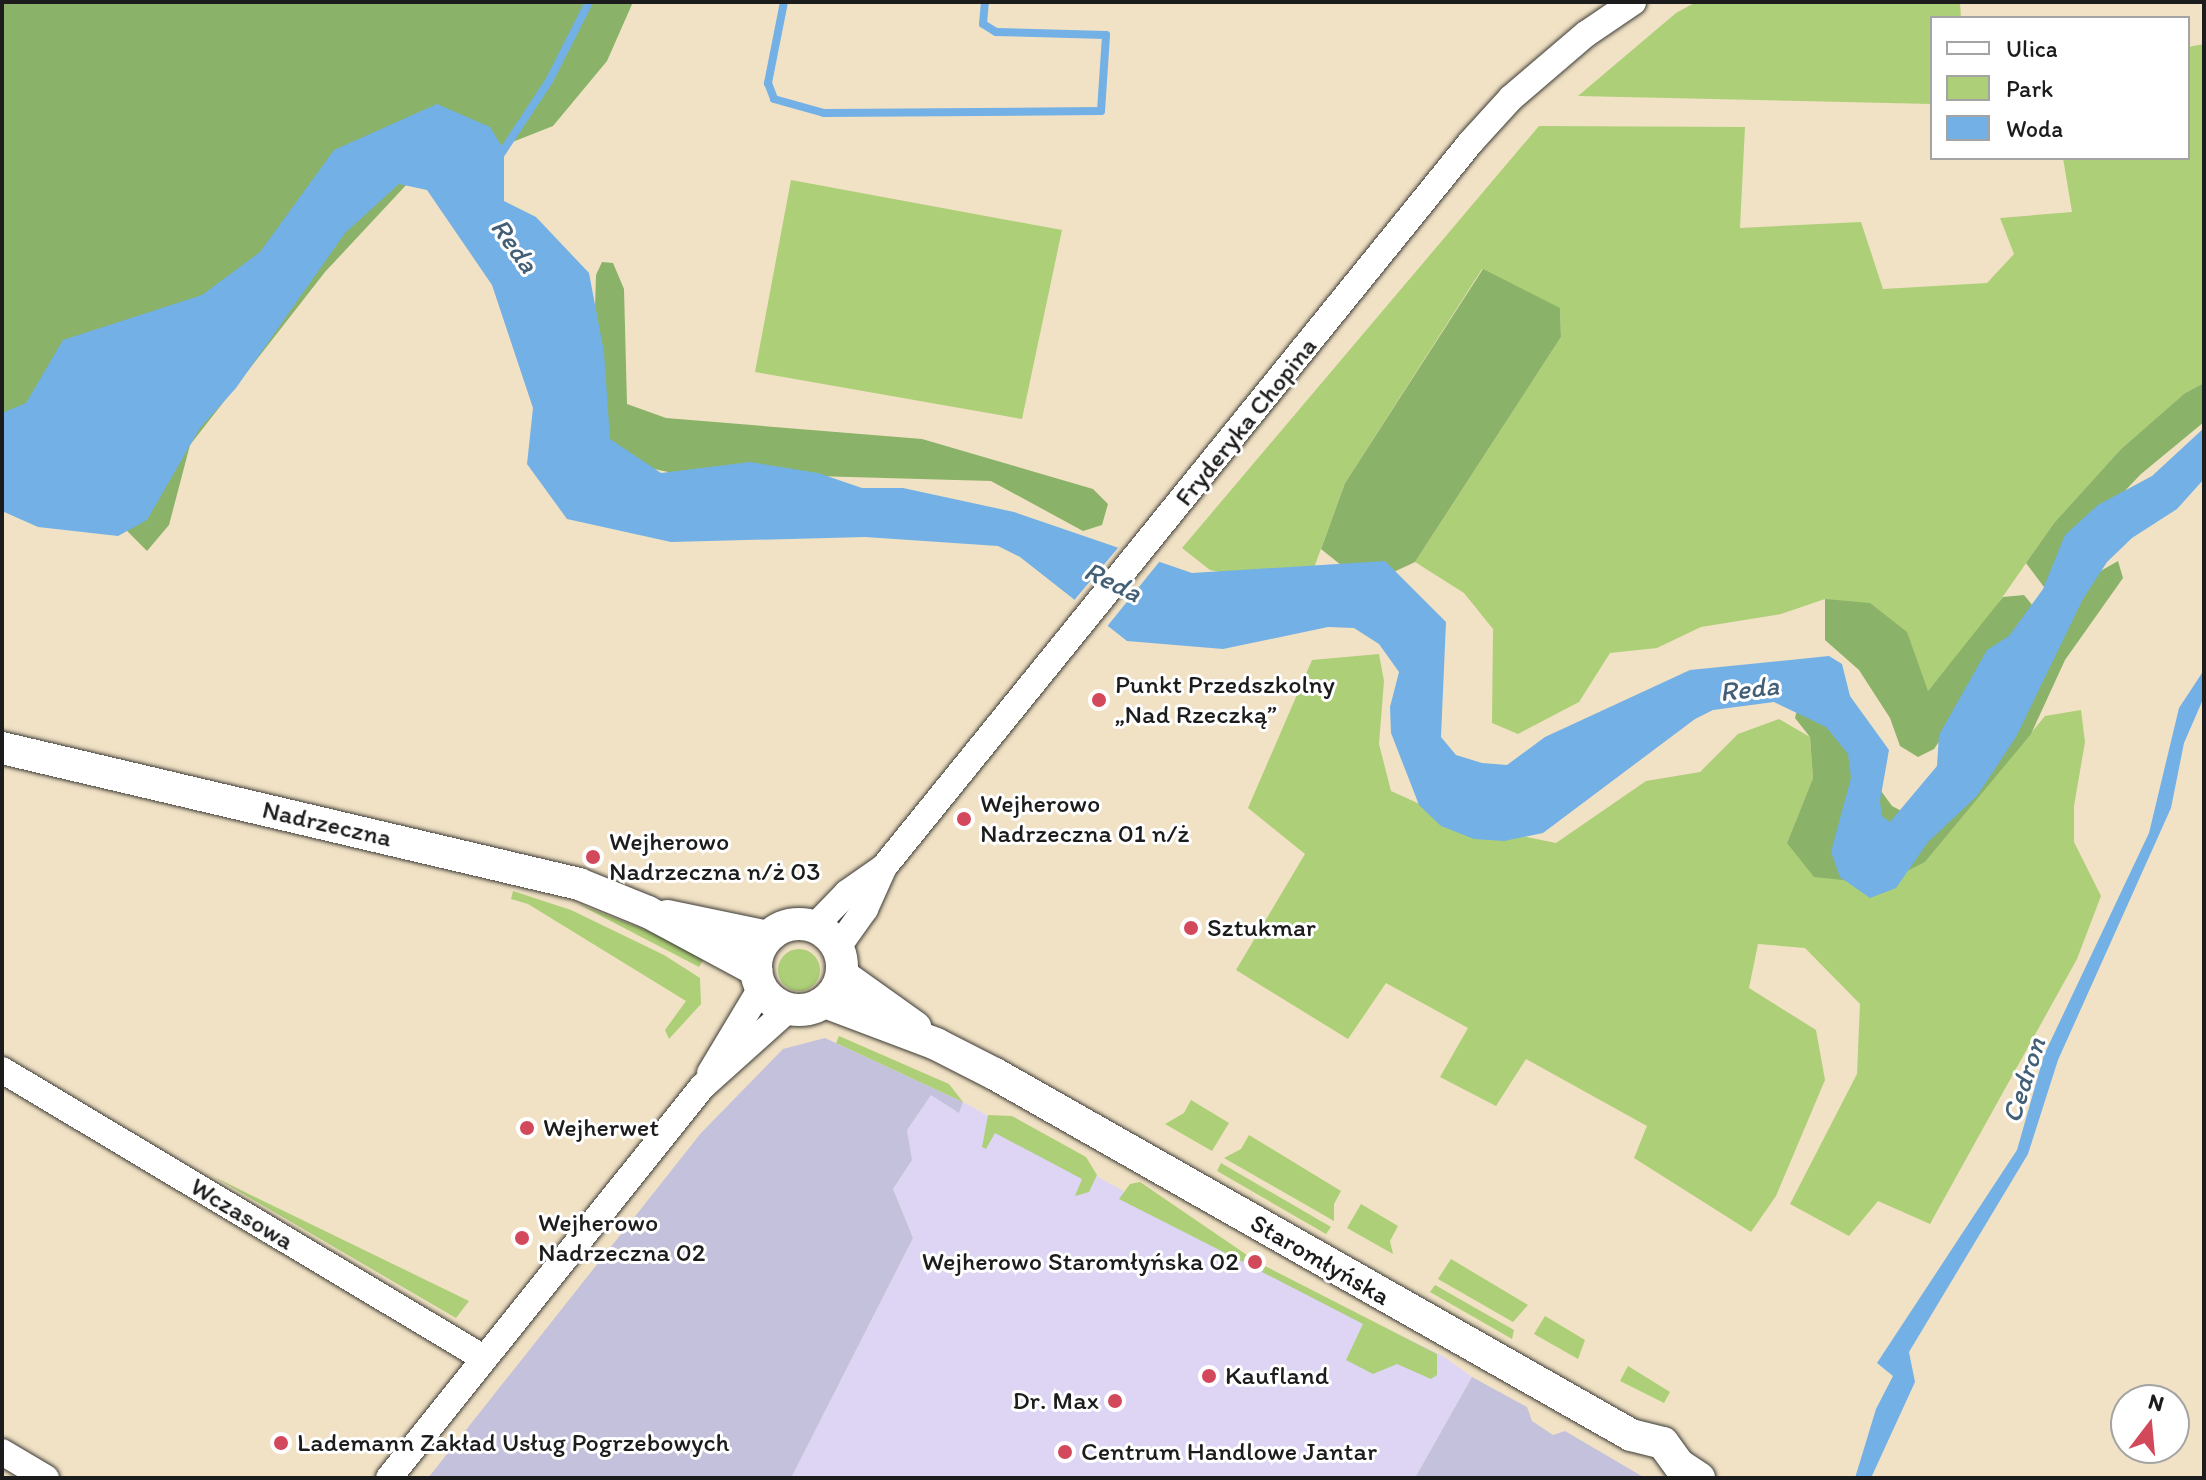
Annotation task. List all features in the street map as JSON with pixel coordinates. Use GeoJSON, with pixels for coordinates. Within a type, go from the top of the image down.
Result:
{"type":"FeatureCollection","features":[{"type":"Feature","properties":{"kind":"main road","name":"Nadrzeczna"},"geometry":{"type":"LineString","coordinates":[[2,748],[579,884],[648,912],[759,979]]}},
{"type":"Feature","properties":{"kind":"main road","name":"Nadrzeczna"},"geometry":{"type":"LineString","coordinates":[[648,912],[768,937]]}},
{"type":"Feature","properties":{"kind":"main road"},"geometry":{"type":"LineString","coordinates":[[798,923],[832,950],[825,1002],[808,1010],[789,1009],[759,979],[768,937],[798,923]]}},
{"type":"Feature","properties":{"kind":"main road","name":"Staromłyńska"},"geometry":{"type":"LineString","coordinates":[[832,950],[936,1044]]}},
{"type":"Feature","properties":{"kind":"main road","name":"Staromłyńska"},"geometry":{"type":"LineString","coordinates":[[825,1002],[936,1044],[1631,1435],[1651,1462],[1689,1471]]}},
{"type":"Feature","properties":{"kind":"street","name":"Fryderyka Chopina"},"geometry":{"type":"LineString","coordinates":[[832,950],[847,893],[884,867],[1470,143],[1511,98],[1633,2]]}},
{"type":"Feature","properties":{"kind":"street"},"geometry":{"type":"LineString","coordinates":[[702,1087],[759,979]]}},
{"type":"Feature","properties":{"kind":"street"},"geometry":{"type":"LineString","coordinates":[[389,1478],[482,1357],[702,1087],[789,1009]]}},
{"type":"Feature","properties":{"kind":"street","name":"Wczasowa"},"geometry":{"type":"LineString","coordinates":[[2,1070],[482,1357]]}},
{"type":"Feature","properties":{"kind":"street"},"geometry":{"type":"LineString","coordinates":[[2,1452],[46,1478]]}},
{"type":"Feature","properties":{"kind":"shaded area"},"geometry":{"type":"Polygon","coordinates":[[[825,1038],[963,1102],[959,1113],[931,1095],[907,1130],[912,1160],[893,1189],[913,1238],[791,1478],[428,1478],[701,1133],[783,1049],[825,1038]]]}},
{"type":"Feature","properties":{"kind":"shaded area"},"geometry":{"type":"Polygon","coordinates":[[[931,1094],[959,1112],[963,1102],[1264,1269],[1443,1356],[1472,1377],[1415,1478],[791,1478],[913,1238],[893,1189],[912,1160],[907,1130],[931,1094]]]}},
{"type":"Feature","properties":{"kind":"shaded area"},"geometry":{"type":"Polygon","coordinates":[[[1472,1377],[1527,1407],[1532,1421],[1553,1435],[1565,1431],[1645,1478],[1415,1478],[1472,1377]]]}},
{"type":"Feature","properties":{"kind":"green space"},"geometry":{"type":"Polygon","coordinates":[[[2,2],[633,2],[607,61],[553,126],[408,183],[325,272],[190,445],[169,525],[147,551],[31,434],[2,442],[2,2]]]}},
{"type":"Feature","properties":{"kind":"green space"},"geometry":{"type":"Polygon","coordinates":[[[1696,2],[1960,2],[1961,16],[1930,16],[1930,104],[1578,96],[1676,13],[1696,2]]]}},
{"type":"Feature","properties":{"kind":"green space"},"geometry":{"type":"Polygon","coordinates":[[[2204,44],[2204,383],[2185,393],[2121,449],[2054,523],[1990,615],[1927,692],[1825,599],[1781,614],[1701,627],[1657,648],[1610,653],[1579,702],[1518,734],[1492,723],[1493,629],[1464,593],[1415,562],[1561,337],[1560,309],[1482,269],[1345,483],[1311,576],[1276,583],[1210,570],[1182,548],[1539,126],[1745,127],[1740,228],[1861,222],[1883,289],[1987,283],[2014,254],[2000,218],[2072,212],[2063,160],[2190,160],[2190,47],[2204,44]]]}},
{"type":"Feature","properties":{"kind":"green space"},"geometry":{"type":"Polygon","coordinates":[[[791,180],[1062,230],[1022,419],[755,372],[791,180]]]}},
{"type":"Feature","properties":{"kind":"green space"},"geometry":{"type":"Polygon","coordinates":[[[602,262],[613,263],[624,289],[627,404],[666,418],[922,439],[1093,489],[1108,504],[1102,525],[1083,531],[991,481],[668,472],[632,464],[603,438],[592,406],[596,275],[602,262]]]}},
{"type":"Feature","properties":{"kind":"green space"},"geometry":{"type":"Polygon","coordinates":[[[1483,269],[1560,308],[1561,337],[1415,562],[1366,585],[1321,549],[1345,483],[1483,269]]]}},
{"type":"Feature","properties":{"kind":"green space"},"geometry":{"type":"Polygon","coordinates":[[[2204,383],[2204,422],[2141,474],[2074,544],[2044,587],[2026,563],[2054,523],[2121,449],[2185,393],[2204,383]]]}},
{"type":"Feature","properties":{"kind":"green space"},"geometry":{"type":"Polygon","coordinates":[[[2118,561],[2123,578],[2065,660],[2031,734],[1925,862],[1881,884],[1814,877],[1787,843],[1813,778],[1810,737],[1795,718],[1799,702],[1825,714],[1892,806],[1915,818],[2097,573],[2118,561]]]}},
{"type":"Feature","properties":{"kind":"green space"},"geometry":{"type":"Polygon","coordinates":[[[2024,595],[2033,606],[1934,749],[1918,757],[1900,746],[1890,718],[1859,670],[1825,640],[1825,599],[1870,603],[1907,632],[1928,691],[2003,597],[2024,595]]]}},
{"type":"Feature","properties":{"kind":"green space"},"geometry":{"type":"Polygon","coordinates":[[[1379,654],[1384,681],[1379,744],[1391,791],[1466,825],[1556,843],[1646,781],[1700,772],[1738,734],[1779,719],[1810,737],[1813,778],[1787,843],[1925,862],[2045,716],[2081,710],[2085,742],[2074,806],[2074,842],[2101,896],[2077,959],[1930,1224],[1878,1201],[1849,1236],[1790,1204],[1857,1074],[1860,1004],[1805,948],[1758,944],[1749,988],[1816,1030],[1825,1080],[1776,1196],[1751,1232],[1634,1158],[1647,1126],[1526,1059],[1496,1106],[1440,1077],[1468,1028],[1386,983],[1348,1039],[1236,970],[1305,854],[1248,808],[1312,660],[1379,654]]]}},
{"type":"Feature","properties":{"kind":"green space"},"geometry":{"type":"Polygon","coordinates":[[[513,891],[571,910],[664,955],[700,978],[701,1004],[669,1039],[665,1030],[686,1001],[528,904],[511,899],[513,891]]]}},
{"type":"Feature","properties":{"kind":"green space"},"geometry":{"type":"Polygon","coordinates":[[[578,904],[646,930],[705,957],[699,967],[578,904]]]}},
{"type":"Feature","properties":{"kind":"green space"},"geometry":{"type":"Polygon","coordinates":[[[799,949],[814,955],[820,970],[814,985],[799,991],[784,985],[778,970],[784,955],[799,949]]]}},
{"type":"Feature","properties":{"kind":"green space"},"geometry":{"type":"Polygon","coordinates":[[[839,1036],[949,1084],[963,1102],[836,1043],[839,1036]]]}},
{"type":"Feature","properties":{"kind":"green space"},"geometry":{"type":"Polygon","coordinates":[[[1191,1100],[1229,1123],[1212,1151],[1165,1124],[1184,1113],[1191,1100]]]}},
{"type":"Feature","properties":{"kind":"green space"},"geometry":{"type":"Polygon","coordinates":[[[988,1115],[1012,1116],[1086,1157],[1097,1175],[1089,1192],[1075,1196],[1082,1179],[995,1133],[986,1149],[982,1147],[988,1115]]]}},
{"type":"Feature","properties":{"kind":"green space"},"geometry":{"type":"Polygon","coordinates":[[[1249,1135],[1341,1191],[1334,1204],[1334,1221],[1224,1158],[1241,1149],[1249,1135]]]}},
{"type":"Feature","properties":{"kind":"green space"},"geometry":{"type":"Polygon","coordinates":[[[1221,1163],[1331,1227],[1326,1234],[1217,1171],[1221,1163]]]}},
{"type":"Feature","properties":{"kind":"green space"},"geometry":{"type":"Polygon","coordinates":[[[214,1177],[469,1301],[456,1318],[214,1177]]]}},
{"type":"Feature","properties":{"kind":"green space"},"geometry":{"type":"Polygon","coordinates":[[[1140,1182],[1247,1255],[1243,1262],[1119,1199],[1130,1184],[1140,1182]]]}},
{"type":"Feature","properties":{"kind":"green space"},"geometry":{"type":"Polygon","coordinates":[[[1361,1204],[1398,1226],[1390,1241],[1393,1254],[1347,1228],[1361,1204]]]}},
{"type":"Feature","properties":{"kind":"green space"},"geometry":{"type":"Polygon","coordinates":[[[1451,1259],[1528,1305],[1513,1322],[1438,1279],[1451,1259]]]}},
{"type":"Feature","properties":{"kind":"green space"},"geometry":{"type":"Polygon","coordinates":[[[1265,1266],[1437,1354],[1437,1375],[1431,1379],[1397,1364],[1373,1374],[1346,1360],[1363,1324],[1262,1272],[1265,1266]]]}},
{"type":"Feature","properties":{"kind":"green space"},"geometry":{"type":"Polygon","coordinates":[[[1435,1285],[1514,1330],[1512,1339],[1430,1292],[1435,1285]]]}},
{"type":"Feature","properties":{"kind":"green space"},"geometry":{"type":"Polygon","coordinates":[[[1545,1316],[1585,1340],[1578,1359],[1534,1334],[1545,1316]]]}},
{"type":"Feature","properties":{"kind":"green space"},"geometry":{"type":"Polygon","coordinates":[[[1628,1366],[1670,1392],[1664,1403],[1620,1381],[1628,1366]]]}},
{"type":"Feature","properties":{"kind":"water","name":"Reda"},"geometry":{"type":"Polygon","coordinates":[[[437,104],[490,127],[504,150],[504,201],[536,217],[589,273],[604,352],[610,439],[661,473],[750,462],[818,473],[862,488],[903,488],[1014,512],[1192,573],[1385,561],[1446,622],[1441,737],[1456,755],[1482,763],[1507,765],[1545,737],[1690,670],[1829,656],[1842,664],[1850,696],[1889,750],[1880,801],[1882,816],[1890,822],[1937,766],[1939,735],[1987,650],[2009,636],[2043,589],[2065,535],[2098,505],[2152,476],[2204,428],[2204,479],[2177,509],[2132,538],[2107,562],[2083,599],[2016,737],[1977,796],[1928,842],[1896,888],[1870,898],[1840,877],[1831,852],[1851,778],[1848,754],[1826,727],[1774,702],[1713,710],[1695,719],[1543,833],[1504,841],[1474,839],[1441,826],[1419,805],[1391,733],[1390,707],[1399,672],[1379,644],[1354,628],[1328,627],[1223,649],[1127,641],[1020,557],[998,546],[865,537],[671,542],[567,519],[527,464],[533,408],[492,285],[427,190],[399,184],[345,233],[236,388],[200,428],[147,520],[118,536],[38,527],[2,511],[2,413],[26,403],[63,340],[202,295],[260,252],[334,150],[437,104]]]}},
{"type":"Feature","properties":{"kind":"water"},"geometry":{"type":"Polygon","coordinates":[[[2204,670],[2204,697],[2184,743],[2171,808],[2058,1060],[2028,1154],[1909,1352],[1915,1382],[1871,1478],[1855,1478],[1876,1409],[1893,1376],[1877,1363],[2017,1150],[2044,1055],[2149,833],[2179,708],[2204,670]]]}},
{"type":"Feature","properties":{"kind":"pier"},"geometry":{"type":"Polygon","coordinates":[[[1122,543],[1164,556],[1105,629],[1071,604],[1122,543]]]}},
{"type":"Feature","properties":{"kind":"waterway"},"geometry":{"type":"LineString","coordinates":[[499,157],[549,81],[589,2]]}},
{"type":"Feature","properties":{"kind":"waterway"},"geometry":{"type":"LineString","coordinates":[[784,2],[768,83],[774,99],[824,113],[1101,111],[1106,35],[996,32],[983,24],[985,2]]}},
{"type":"Feature","properties":{"kind":"place","name":"Punkt Przedszkolny „Nad Rzeczką”"},"geometry":{"type":"Point","coordinates":[1099,700]}},
{"type":"Feature","properties":{"kind":"place","name":"Wejherowo Nadrzeczna 01 n/ż"},"geometry":{"type":"Point","coordinates":[964,819]}},
{"type":"Feature","properties":{"kind":"place","name":"Wejherowo Nadrzeczna n/ż 03"},"geometry":{"type":"Point","coordinates":[593,857]}},
{"type":"Feature","properties":{"kind":"place","name":"Sztukmar"},"geometry":{"type":"Point","coordinates":[1191,928]}},
{"type":"Feature","properties":{"kind":"place","name":"Wejherwet"},"geometry":{"type":"Point","coordinates":[527,1128]}},
{"type":"Feature","properties":{"kind":"place","name":"Wejherowo Nadrzeczna 02"},"geometry":{"type":"Point","coordinates":[522,1238]}},
{"type":"Feature","properties":{"kind":"place","name":"Wejherowo Staromłyńska 02"},"geometry":{"type":"Point","coordinates":[1255,1262]}},
{"type":"Feature","properties":{"kind":"place","name":"Kaufland"},"geometry":{"type":"Point","coordinates":[1209,1376]}},
{"type":"Feature","properties":{"kind":"place","name":"Dr. Max"},"geometry":{"type":"Point","coordinates":[1115,1401]}},
{"type":"Feature","properties":{"kind":"place","name":"Lademann Zakład Usług Pogrzebowych"},"geometry":{"type":"Point","coordinates":[281,1443]}},
{"type":"Feature","properties":{"kind":"place","name":"Centrum Handlowe Jantar"},"geometry":{"type":"Point","coordinates":[1065,1452]}},
{"type":"Feature","properties":{"kind":"water label","name":"Cedron"},"geometry":{"type":"Point","coordinates":[2023,1080]}}]}
